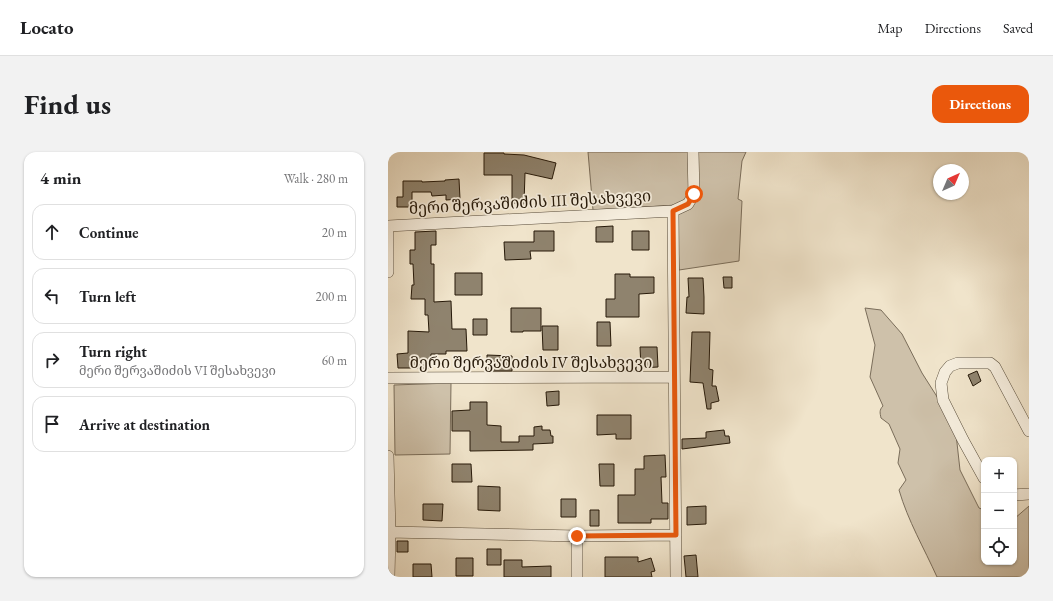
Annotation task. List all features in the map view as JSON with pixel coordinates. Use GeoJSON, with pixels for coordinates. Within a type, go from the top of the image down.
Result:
{"type":"FeatureCollection","features":[{"type":"Feature","properties":{"kind":"street"},"geometry":{"type":"LineString","coordinates":[[676,577],[673,211],[688,204],[694,194],[693,152]]}},
{"type":"Feature","properties":{"kind":"street","name":"მერი შერვაშიძის III შესახვევი"},"geometry":{"type":"LineString","coordinates":[[388,226],[673,211]]}},
{"type":"Feature","properties":{"kind":"street"},"geometry":{"type":"LineString","coordinates":[[388,233],[388,272]]}},
{"type":"Feature","properties":{"kind":"street"},"geometry":{"type":"LineString","coordinates":[[981,473],[943,400],[941,383],[945,372],[950,366],[958,363],[990,363],[995,367],[1029,431]]}},
{"type":"Feature","properties":{"kind":"street","name":"მერი შერვაშიძის IV შესახვევი"},"geometry":{"type":"LineString","coordinates":[[388,378],[674,377]]}},
{"type":"Feature","properties":{"kind":"street"},"geometry":{"type":"LineString","coordinates":[[388,456],[389,577]]}},
{"type":"Feature","properties":{"kind":"street"},"geometry":{"type":"LineString","coordinates":[[1017,495],[1029,494]]}},
{"type":"Feature","properties":{"kind":"street"},"geometry":{"type":"LineString","coordinates":[[389,532],[577,536],[676,535]]}},
{"type":"Feature","properties":{"kind":"street"},"geometry":{"type":"LineString","coordinates":[[577,536],[578,577]]}},
{"type":"Feature","properties":{"kind":"shaded area"},"geometry":{"type":"Polygon","coordinates":[[[588,152],[688,152],[689,195],[687,199],[677,205],[593,210],[588,152]]]}},
{"type":"Feature","properties":{"kind":"shaded area"},"geometry":{"type":"Polygon","coordinates":[[[697,152],[746,152],[742,161],[738,199],[742,201],[739,261],[679,270],[677,212],[694,202],[697,152]]]}},
{"type":"Feature","properties":{"kind":"shaded area"},"geometry":{"type":"Polygon","coordinates":[[[865,308],[881,310],[902,334],[922,373],[955,425],[960,470],[979,508],[981,509],[981,565],[1017,565],[1017,516],[1029,506],[1029,577],[937,577],[912,524],[899,490],[906,480],[898,463],[900,449],[889,424],[881,418],[880,410],[883,406],[870,377],[875,345],[865,308]]]}},
{"type":"Feature","properties":{"kind":"shaded area"},"geometry":{"type":"Polygon","coordinates":[[[451,383],[450,454],[395,455],[394,385],[451,383]]]}},
{"type":"Feature","properties":{"kind":"building"},"geometry":{"type":"Polygon","coordinates":[[[484,153],[524,155],[556,163],[552,179],[525,173],[524,204],[512,203],[512,175],[484,175],[484,153]]]}},
{"type":"Feature","properties":{"kind":"building"},"geometry":{"type":"Polygon","coordinates":[[[459,179],[460,199],[446,200],[446,195],[432,196],[431,192],[412,192],[412,207],[397,207],[397,197],[403,197],[403,181],[422,182],[459,179]]]}},
{"type":"Feature","properties":{"kind":"building"},"geometry":{"type":"Polygon","coordinates":[[[613,226],[613,242],[596,242],[596,227],[613,226]]]}},
{"type":"Feature","properties":{"kind":"building"},"geometry":{"type":"Polygon","coordinates":[[[436,231],[436,245],[431,245],[431,264],[434,264],[434,302],[451,301],[452,329],[466,329],[467,351],[446,351],[446,354],[431,354],[431,368],[398,368],[397,354],[408,353],[408,331],[429,332],[428,315],[425,315],[425,299],[411,299],[412,285],[414,285],[413,264],[410,264],[410,250],[415,250],[415,232],[436,231]]]}},
{"type":"Feature","properties":{"kind":"building"},"geometry":{"type":"Polygon","coordinates":[[[534,231],[554,231],[554,251],[530,251],[531,259],[505,260],[504,242],[534,242],[534,231]]]}},
{"type":"Feature","properties":{"kind":"building"},"geometry":{"type":"Polygon","coordinates":[[[632,231],[649,231],[649,250],[632,250],[632,231]]]}},
{"type":"Feature","properties":{"kind":"building"},"geometry":{"type":"Polygon","coordinates":[[[455,273],[482,273],[482,295],[455,295],[455,273]]]}},
{"type":"Feature","properties":{"kind":"building"},"geometry":{"type":"Polygon","coordinates":[[[615,274],[630,274],[630,277],[654,277],[654,293],[639,294],[639,317],[606,317],[606,299],[615,299],[615,274]]]}},
{"type":"Feature","properties":{"kind":"building"},"geometry":{"type":"Polygon","coordinates":[[[723,277],[732,277],[732,288],[724,288],[723,277]]]}},
{"type":"Feature","properties":{"kind":"building"},"geometry":{"type":"Polygon","coordinates":[[[688,278],[703,278],[704,314],[686,313],[687,297],[689,297],[688,278]]]}},
{"type":"Feature","properties":{"kind":"building"},"geometry":{"type":"Polygon","coordinates":[[[511,308],[541,308],[541,331],[511,332],[511,308]]]}},
{"type":"Feature","properties":{"kind":"building"},"geometry":{"type":"Polygon","coordinates":[[[473,319],[487,319],[487,335],[473,335],[473,319]]]}},
{"type":"Feature","properties":{"kind":"building"},"geometry":{"type":"Polygon","coordinates":[[[597,322],[610,322],[611,346],[597,346],[597,322]]]}},
{"type":"Feature","properties":{"kind":"building"},"geometry":{"type":"Polygon","coordinates":[[[542,326],[558,326],[558,350],[543,350],[542,326]]]}},
{"type":"Feature","properties":{"kind":"building"},"geometry":{"type":"Polygon","coordinates":[[[692,332],[710,332],[709,369],[713,370],[712,386],[716,386],[719,401],[711,403],[711,409],[707,409],[703,383],[690,382],[692,332]]]}},
{"type":"Feature","properties":{"kind":"building"},"geometry":{"type":"Polygon","coordinates":[[[640,347],[657,347],[658,367],[641,368],[640,347]]]}},
{"type":"Feature","properties":{"kind":"building"},"geometry":{"type":"Polygon","coordinates":[[[487,355],[512,356],[512,371],[487,371],[487,355]]]}},
{"type":"Feature","properties":{"kind":"building"},"geometry":{"type":"Polygon","coordinates":[[[977,371],[981,381],[973,386],[968,375],[977,371]]]}},
{"type":"Feature","properties":{"kind":"building"},"geometry":{"type":"Polygon","coordinates":[[[559,391],[559,405],[547,406],[546,392],[559,391]]]}},
{"type":"Feature","properties":{"kind":"building"},"geometry":{"type":"Polygon","coordinates":[[[470,402],[487,402],[487,425],[501,426],[501,442],[519,442],[519,436],[534,436],[534,427],[542,426],[542,430],[550,430],[551,436],[553,436],[553,443],[533,444],[533,450],[470,451],[470,431],[452,431],[452,411],[470,410],[470,402]]]}},
{"type":"Feature","properties":{"kind":"building"},"geometry":{"type":"Polygon","coordinates":[[[597,415],[631,415],[631,439],[616,439],[616,434],[597,435],[597,415]]]}},
{"type":"Feature","properties":{"kind":"building"},"geometry":{"type":"Polygon","coordinates":[[[724,430],[725,436],[729,436],[730,443],[682,449],[682,439],[706,438],[706,432],[724,430]]]}},
{"type":"Feature","properties":{"kind":"building"},"geometry":{"type":"Polygon","coordinates":[[[665,455],[666,477],[661,477],[662,503],[668,503],[668,519],[651,519],[651,523],[618,523],[618,495],[635,495],[635,469],[644,469],[644,456],[665,455]]]}},
{"type":"Feature","properties":{"kind":"building"},"geometry":{"type":"Polygon","coordinates":[[[452,464],[471,464],[472,482],[452,482],[452,464]]]}},
{"type":"Feature","properties":{"kind":"building"},"geometry":{"type":"Polygon","coordinates":[[[599,464],[614,464],[614,486],[600,486],[599,464]]]}},
{"type":"Feature","properties":{"kind":"building"},"geometry":{"type":"Polygon","coordinates":[[[478,486],[500,487],[500,511],[478,510],[478,486]]]}},
{"type":"Feature","properties":{"kind":"building"},"geometry":{"type":"Polygon","coordinates":[[[561,499],[576,499],[576,517],[561,517],[561,499]]]}},
{"type":"Feature","properties":{"kind":"building"},"geometry":{"type":"Polygon","coordinates":[[[423,504],[443,504],[442,521],[423,520],[423,504]]]}},
{"type":"Feature","properties":{"kind":"building"},"geometry":{"type":"Polygon","coordinates":[[[706,506],[706,524],[687,525],[687,507],[706,506]]]}},
{"type":"Feature","properties":{"kind":"building"},"geometry":{"type":"Polygon","coordinates":[[[590,510],[599,510],[599,526],[590,526],[590,510]]]}},
{"type":"Feature","properties":{"kind":"building"},"geometry":{"type":"Polygon","coordinates":[[[397,541],[408,541],[408,552],[397,552],[397,541]]]}},
{"type":"Feature","properties":{"kind":"building"},"geometry":{"type":"Polygon","coordinates":[[[487,549],[501,549],[501,565],[487,565],[487,549]]]}},
{"type":"Feature","properties":{"kind":"building"},"geometry":{"type":"Polygon","coordinates":[[[696,555],[698,577],[686,577],[684,556],[696,555]]]}},
{"type":"Feature","properties":{"kind":"building"},"geometry":{"type":"Polygon","coordinates":[[[605,557],[638,557],[638,562],[651,558],[655,571],[651,572],[652,577],[605,577],[605,557]]]}},
{"type":"Feature","properties":{"kind":"building"},"geometry":{"type":"Polygon","coordinates":[[[456,558],[473,558],[473,576],[456,576],[456,558]]]}},
{"type":"Feature","properties":{"kind":"building"},"geometry":{"type":"Polygon","coordinates":[[[504,560],[522,560],[522,567],[551,566],[551,577],[504,577],[504,560]]]}},
{"type":"Feature","properties":{"kind":"building"},"geometry":{"type":"Polygon","coordinates":[[[413,564],[431,564],[432,577],[413,577],[413,564]]]}},
{"type":"Feature","properties":{"kind":"route"},"geometry":{"type":"LineString","coordinates":[[577,536],[676,535],[673,211],[688,204],[694,194]]}}]}
